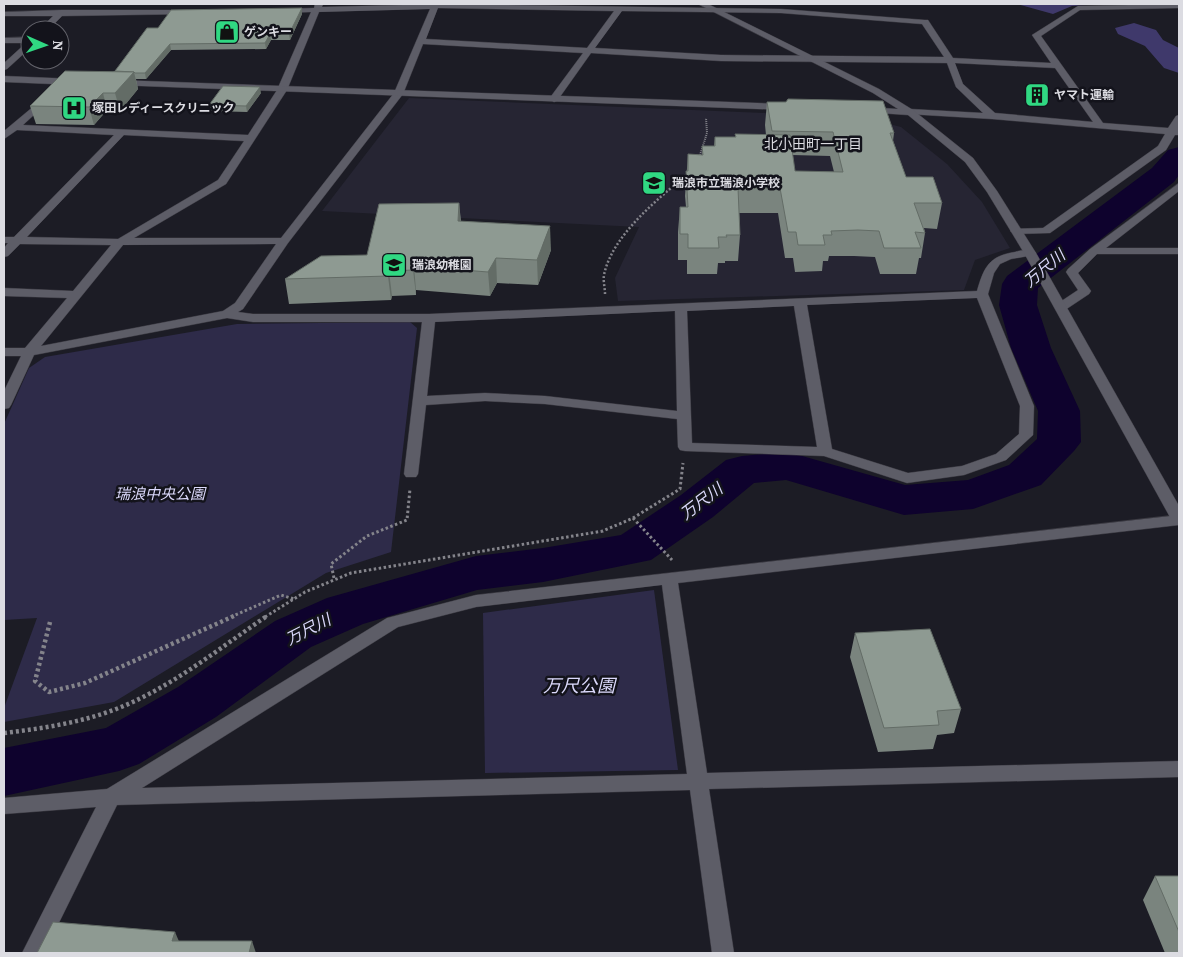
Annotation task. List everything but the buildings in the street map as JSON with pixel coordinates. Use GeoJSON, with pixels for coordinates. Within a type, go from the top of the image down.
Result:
{"type":"FeatureCollection","features":[{"type":"Feature","properties":{"kind":"street"},"geometry":{"type":"LineString","coordinates":[[52,20],[70,4]]}},
{"type":"Feature","properties":{"kind":"street"},"geometry":{"type":"LineString","coordinates":[[33,953],[111,797],[394,622],[476,601],[1179,520],[1030,253],[992,191],[969,160],[910,112],[876,91],[702,4]]}},
{"type":"Feature","properties":{"kind":"street"},"geometry":{"type":"LineString","coordinates":[[227,314],[239,306],[284,241],[398,94],[422,42],[436,5]]}},
{"type":"Feature","properties":{"kind":"street"},"geometry":{"type":"LineString","coordinates":[[276,11],[318,7],[436,5],[714,10],[780,7],[869,14],[925,22],[950,60],[959,85],[992,116]]}},
{"type":"Feature","properties":{"kind":"street"},"geometry":{"type":"LineString","coordinates":[[1099,124],[1036,35],[1078,8],[1116,5],[1179,6]]}},
{"type":"Feature","properties":{"kind":"street"},"geometry":{"type":"LineString","coordinates":[[4,405],[28,352],[120,242],[222,182],[282,90],[318,7]]}},
{"type":"Feature","properties":{"kind":"street"},"geometry":{"type":"LineString","coordinates":[[554,99],[619,9]]}},
{"type":"Feature","properties":{"kind":"street"},"geometry":{"type":"LineString","coordinates":[[4,14],[197,12]]}},
{"type":"Feature","properties":{"kind":"street"},"geometry":{"type":"LineString","coordinates":[[4,40],[20,41]]}},
{"type":"Feature","properties":{"kind":"street"},"geometry":{"type":"LineString","coordinates":[[422,42],[721,58],[807,57],[950,60],[1058,66]]}},
{"type":"Feature","properties":{"kind":"street"},"geometry":{"type":"LineString","coordinates":[[4,67],[20,52]]}},
{"type":"Feature","properties":{"kind":"street"},"geometry":{"type":"LineString","coordinates":[[4,79],[86,82]]}},
{"type":"Feature","properties":{"kind":"street"},"geometry":{"type":"LineString","coordinates":[[4,136],[66,82]]}},
{"type":"Feature","properties":{"kind":"street"},"geometry":{"type":"LineString","coordinates":[[105,83],[795,107]]}},
{"type":"Feature","properties":{"kind":"street"},"geometry":{"type":"LineString","coordinates":[[852,110],[992,116],[1175,132]]}},
{"type":"Feature","properties":{"kind":"street"},"geometry":{"type":"LineString","coordinates":[[1016,230],[1046,231],[1162,148],[1175,132],[1179,118]]}},
{"type":"Feature","properties":{"kind":"street"},"geometry":{"type":"LineString","coordinates":[[14,127],[250,138]]}},
{"type":"Feature","properties":{"kind":"street"},"geometry":{"type":"LineString","coordinates":[[4,254],[122,132]]}},
{"type":"Feature","properties":{"kind":"street"},"geometry":{"type":"LineString","coordinates":[[1061,307],[1085,291],[1072,272],[1094,251],[1179,186]]}},
{"type":"Feature","properties":{"kind":"street"},"geometry":{"type":"LineString","coordinates":[[4,240],[120,242],[284,241]]}},
{"type":"Feature","properties":{"kind":"street"},"geometry":{"type":"LineString","coordinates":[[1094,251],[1179,250]]}},
{"type":"Feature","properties":{"kind":"street"},"geometry":{"type":"LineString","coordinates":[[682,308],[685,447],[825,452],[907,478],[964,470],[1001,457],[1026,435],[1026,406],[982,294],[988,268],[1004,256],[1030,253]]}},
{"type":"Feature","properties":{"kind":"street"},"geometry":{"type":"LineString","coordinates":[[4,292],[76,295]]}},
{"type":"Feature","properties":{"kind":"street"},"geometry":{"type":"LineString","coordinates":[[4,352],[28,352],[227,314],[253,318],[429,318],[982,294]]}},
{"type":"Feature","properties":{"kind":"street"},"geometry":{"type":"LineString","coordinates":[[800,302],[825,452]]}},
{"type":"Feature","properties":{"kind":"street"},"geometry":{"type":"LineString","coordinates":[[411,474],[429,318]]}},
{"type":"Feature","properties":{"kind":"street"},"geometry":{"type":"LineString","coordinates":[[419,401],[485,397],[528,399],[684,416]]}},
{"type":"Feature","properties":{"kind":"street"},"geometry":{"type":"LineString","coordinates":[[669,579],[723,953]]}},
{"type":"Feature","properties":{"kind":"street"},"geometry":{"type":"LineString","coordinates":[[4,806],[111,797],[698,780],[1179,769]]}},
{"type":"Feature","properties":{"kind":"path"},"geometry":{"type":"LineString","coordinates":[[696,162],[705,144],[708,123],[700,104]]}},
{"type":"Feature","properties":{"kind":"path"},"geometry":{"type":"LineString","coordinates":[[606,310],[604,275],[617,246],[660,198],[692,171]]}},
{"type":"Feature","properties":{"kind":"path"},"geometry":{"type":"LineString","coordinates":[[4,732],[78,720],[119,708],[180,676],[294,599],[334,578],[351,573],[603,531],[633,518],[680,489],[685,447]]}},
{"type":"Feature","properties":{"kind":"path"},"geometry":{"type":"LineString","coordinates":[[334,578],[331,564],[367,536],[407,520],[411,474]]}},
{"type":"Feature","properties":{"kind":"path"},"geometry":{"type":"LineString","coordinates":[[633,518],[668,554]]}},
{"type":"Feature","properties":{"kind":"path"},"geometry":{"type":"LineString","coordinates":[[50,622],[35,681],[49,692],[86,683],[281,595],[294,599]]}},
{"type":"Feature","properties":{"kind":"shaded area"},"geometry":{"type":"Polygon","coordinates":[[[1017,4],[1088,5],[1072,6],[1053,14],[1017,4]]]}},
{"type":"Feature","properties":{"kind":"shaded area"},"geometry":{"type":"Polygon","coordinates":[[[1134,23],[1156,30],[1163,40],[1179,48],[1179,73],[1164,68],[1145,46],[1118,34],[1115,28],[1134,23]]]}},
{"type":"Feature","properties":{"kind":"shaded area","name":"瑞浪市立瑞浪小学校"},"geometry":{"type":"Polygon","coordinates":[[[409,98],[862,117],[901,127],[947,164],[982,202],[1010,248],[975,260],[964,290],[618,301],[615,278],[639,227],[322,211],[409,98]]]}},
{"type":"Feature","properties":{"kind":"green space","name":"瑞浪中央公園"},"geometry":{"type":"Polygon","coordinates":[[[410,322],[417,328],[391,552],[326,573],[114,702],[4,722],[4,708],[37,618],[4,620],[4,424],[29,368],[45,357],[237,324],[410,322]]]}},
{"type":"Feature","properties":{"kind":"green space","name":"万尺公園"},"geometry":{"type":"Polygon","coordinates":[[[654,590],[678,770],[485,773],[483,613],[654,590]]]}},
{"type":"Feature","properties":{"kind":"waterway","name":"万尺川"},"geometry":{"type":"LineString","coordinates":[[4,772],[119,748],[197,702],[293,634],[345,611],[476,573],[543,565],[634,549],[697,506],[742,470],[788,466],[904,500],[973,494],[1025,475],[1059,442],[1059,411],[1031,348],[1018,305],[1020,284],[1163,175],[1179,156]]}},
{"type":"Feature","properties":{"kind":"place","name":"ゲンキー"},"geometry":{"type":"Point","coordinates":[227,32]}},
{"type":"Feature","properties":{"kind":"place","name":"ヤマト運輸"},"geometry":{"type":"Point","coordinates":[1037,95]}},
{"type":"Feature","properties":{"kind":"place","name":"塚田レディースクリニック"},"geometry":{"type":"Point","coordinates":[74,108]}},
{"type":"Feature","properties":{"kind":"place","name":"瑞浪市立瑞浪小学校"},"geometry":{"type":"Point","coordinates":[654,183]}},
{"type":"Feature","properties":{"kind":"place","name":"瑞浪幼稚園"},"geometry":{"type":"Point","coordinates":[394,265]}},
{"type":"Feature","properties":{"kind":"district","name":"北小田町一丁目"},"geometry":{"type":"Point","coordinates":[813,144]}}]}
